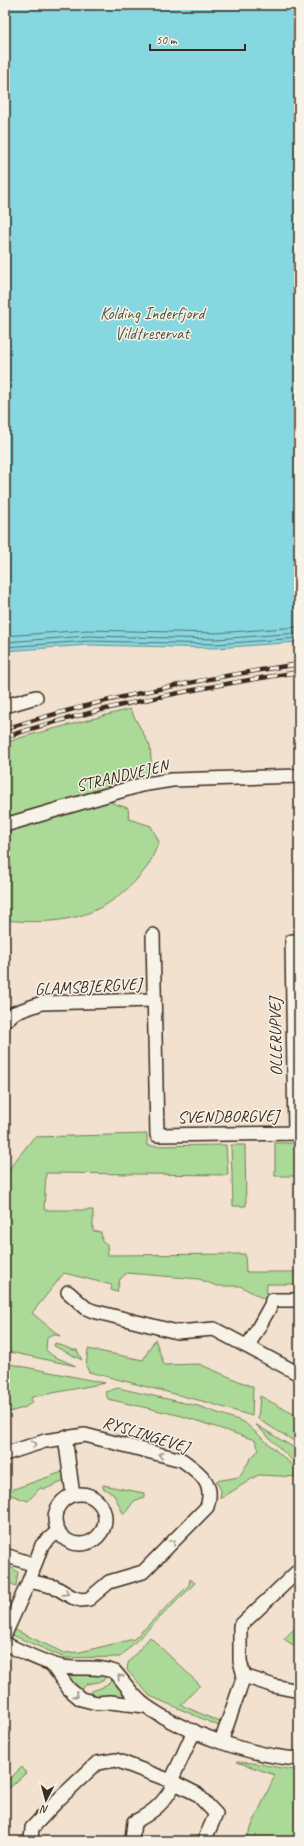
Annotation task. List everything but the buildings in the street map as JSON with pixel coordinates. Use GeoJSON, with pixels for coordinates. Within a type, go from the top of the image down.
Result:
{"type":"FeatureCollection","features":[{"type":"Feature","properties":{"kind":"street"},"geometry":{"type":"LineString","coordinates":[[5,706],[36,697]]}},
{"type":"Feature","properties":{"kind":"street","name":"STRANDVEJEN"},"geometry":{"type":"LineString","coordinates":[[5,825],[141,785],[172,780],[299,776]]}},
{"type":"Feature","properties":{"kind":"street","name":"GLAMSBJERGVEJ"},"geometry":{"type":"LineString","coordinates":[[153,935],[157,1134]]}},
{"type":"Feature","properties":{"kind":"street","name":"OLLERUPVEJ"},"geometry":{"type":"LineString","coordinates":[[292,941],[297,1133]]}},
{"type":"Feature","properties":{"kind":"street","name":"GLAMSBJERGVEJ"},"geometry":{"type":"LineString","coordinates":[[5,1021],[14,1013],[42,1003],[154,1000]]}},
{"type":"Feature","properties":{"kind":"street","name":"SVENDBORGVEJ"},"geometry":{"type":"LineString","coordinates":[[157,1134],[297,1133]]}},
{"type":"Feature","properties":{"kind":"street"},"geometry":{"type":"LineString","coordinates":[[68,1292],[94,1311],[177,1332],[214,1329],[299,1374]]}},
{"type":"Feature","properties":{"kind":"street"},"geometry":{"type":"LineString","coordinates":[[248,1346],[272,1300],[299,1300]]}},
{"type":"Feature","properties":{"kind":"street","name":"RYSLINGEVEJ"},"geometry":{"type":"LineString","coordinates":[[5,1454],[45,1441],[85,1435],[182,1460],[195,1469],[207,1483],[210,1498],[207,1508],[143,1572],[109,1582],[89,1600],[81,1600],[72,1597],[55,1587],[29,1581]]}},
{"type":"Feature","properties":{"kind":"street"},"geometry":{"type":"LineString","coordinates":[[64,1437],[73,1495]]}},
{"type":"Feature","properties":{"kind":"street"},"geometry":{"type":"LineString","coordinates":[[73,1495],[87,1495],[96,1499],[101,1504],[106,1515],[102,1533],[93,1541],[82,1545],[67,1542],[58,1531],[54,1517],[61,1502],[73,1495]]}},
{"type":"Feature","properties":{"kind":"street"},"geometry":{"type":"LineString","coordinates":[[5,1634],[29,1581],[42,1545],[58,1531]]}},
{"type":"Feature","properties":{"kind":"street"},"geometry":{"type":"LineString","coordinates":[[5,1555],[35,1565]]}},
{"type":"Feature","properties":{"kind":"street"},"geometry":{"type":"LineString","coordinates":[[221,1742],[244,1676],[240,1661],[240,1626],[299,1570]]}},
{"type":"Feature","properties":{"kind":"street"},"geometry":{"type":"LineString","coordinates":[[5,1644],[52,1665],[74,1669],[108,1669],[115,1672],[146,1706],[176,1723],[221,1742],[282,1758],[299,1759]]}},
{"type":"Feature","properties":{"kind":"street"},"geometry":{"type":"LineString","coordinates":[[52,1665],[69,1689],[80,1699],[97,1703],[110,1702],[146,1706]]}},
{"type":"Feature","properties":{"kind":"street"},"geometry":{"type":"LineString","coordinates":[[244,1676],[274,1686],[299,1691]]}},
{"type":"Feature","properties":{"kind":"street"},"geometry":{"type":"LineString","coordinates":[[132,1840],[134,1822],[151,1814],[166,1798],[194,1730]]}},
{"type":"Feature","properties":{"kind":"street"},"geometry":{"type":"LineString","coordinates":[[31,1841],[32,1828],[97,1763],[116,1760],[173,1782],[197,1794],[216,1814],[204,1841]]}},
{"type":"Feature","properties":{"kind":"green space"},"geometry":{"type":"Polygon","coordinates":[[[130,709],[150,746],[152,772],[107,784],[112,803],[128,808],[129,819],[151,826],[159,842],[149,864],[132,884],[117,897],[101,907],[84,914],[66,919],[47,921],[5,920],[5,743],[26,736],[130,709]]]}},
{"type":"Feature","properties":{"kind":"green space"},"geometry":{"type":"Polygon","coordinates":[[[147,1134],[147,1146],[226,1145],[228,1175],[46,1173],[44,1210],[93,1210],[93,1231],[101,1232],[102,1242],[107,1244],[108,1255],[245,1254],[246,1272],[299,1272],[299,1284],[267,1284],[266,1300],[240,1286],[217,1286],[199,1279],[127,1273],[120,1279],[117,1292],[111,1290],[112,1285],[64,1273],[32,1313],[60,1336],[53,1334],[47,1337],[46,1350],[53,1356],[76,1366],[5,1351],[5,1174],[34,1137],[147,1134]]]}},
{"type":"Feature","properties":{"kind":"green space"},"geometry":{"type":"Polygon","coordinates":[[[275,1143],[299,1143],[299,1176],[275,1176],[275,1143]]]}},
{"type":"Feature","properties":{"kind":"green space"},"geometry":{"type":"Polygon","coordinates":[[[231,1145],[245,1145],[246,1206],[233,1206],[231,1145]]]}},
{"type":"Feature","properties":{"kind":"green space"},"geometry":{"type":"Polygon","coordinates":[[[155,1339],[164,1365],[199,1364],[253,1387],[252,1416],[202,1401],[89,1372],[86,1366],[88,1349],[143,1360],[155,1339]]]}},
{"type":"Feature","properties":{"kind":"green space"},"geometry":{"type":"Polygon","coordinates":[[[55,1343],[73,1350],[77,1350],[82,1360],[54,1346],[55,1343]]]}},
{"type":"Feature","properties":{"kind":"green space"},"geometry":{"type":"Polygon","coordinates":[[[5,1363],[105,1383],[32,1397],[31,1399],[33,1402],[24,1408],[5,1413],[5,1363]]]}},
{"type":"Feature","properties":{"kind":"green space"},"geometry":{"type":"Polygon","coordinates":[[[118,1388],[198,1406],[244,1422],[299,1471],[299,1477],[258,1475],[220,1499],[221,1490],[216,1481],[239,1477],[251,1458],[259,1450],[255,1440],[182,1416],[108,1399],[105,1392],[118,1388]]]}},
{"type":"Feature","properties":{"kind":"green space"},"geometry":{"type":"Polygon","coordinates":[[[260,1396],[299,1417],[299,1444],[258,1419],[260,1396]]]}},
{"type":"Feature","properties":{"kind":"green space"},"geometry":{"type":"Polygon","coordinates":[[[255,1424],[299,1451],[299,1467],[255,1424]]]}},
{"type":"Feature","properties":{"kind":"green space"},"geometry":{"type":"Polygon","coordinates":[[[65,1471],[67,1480],[45,1489],[40,1488],[28,1501],[5,1493],[5,1489],[11,1490],[65,1471]]]}},
{"type":"Feature","properties":{"kind":"green space"},"geometry":{"type":"Polygon","coordinates":[[[103,1485],[144,1493],[144,1497],[134,1501],[126,1512],[123,1513],[114,1495],[103,1488],[103,1485]]]}},
{"type":"Feature","properties":{"kind":"green space"},"geometry":{"type":"Polygon","coordinates":[[[5,1563],[18,1572],[16,1586],[5,1581],[5,1563]]]}},
{"type":"Feature","properties":{"kind":"green space"},"geometry":{"type":"Polygon","coordinates":[[[190,1579],[195,1583],[120,1657],[65,1658],[10,1634],[13,1629],[64,1653],[80,1652],[134,1639],[189,1585],[190,1579]]]}},
{"type":"Feature","properties":{"kind":"green space"},"geometry":{"type":"Polygon","coordinates":[[[299,1624],[299,1649],[284,1639],[299,1624]]]}},
{"type":"Feature","properties":{"kind":"green space"},"geometry":{"type":"Polygon","coordinates":[[[150,1637],[200,1685],[181,1705],[220,1722],[219,1726],[150,1696],[127,1670],[128,1663],[150,1637]]]}},
{"type":"Feature","properties":{"kind":"green space"},"geometry":{"type":"Polygon","coordinates":[[[65,1673],[107,1674],[103,1681],[87,1684],[78,1693],[65,1673]]]}},
{"type":"Feature","properties":{"kind":"green space"},"geometry":{"type":"Polygon","coordinates":[[[114,1678],[128,1698],[86,1697],[92,1691],[106,1686],[114,1678]]]}},
{"type":"Feature","properties":{"kind":"green space"},"geometry":{"type":"Polygon","coordinates":[[[237,1762],[299,1770],[299,1841],[245,1841],[275,1775],[237,1762]]]}},
{"type":"Feature","properties":{"kind":"green space"},"geometry":{"type":"Polygon","coordinates":[[[22,1767],[26,1773],[5,1792],[5,1783],[22,1767]]]}},
{"type":"Feature","properties":{"kind":"water","name":"Kolding Inderfjord Vildtreservat"},"geometry":{"type":"Polygon","coordinates":[[[5,5],[299,5],[299,642],[216,648],[88,645],[5,651],[5,5]]]}},
{"type":"Feature","properties":{"kind":"railway"},"geometry":{"type":"LineString","coordinates":[[5,729],[78,708],[151,690],[299,664]]}},
{"type":"Feature","properties":{"kind":"railway"},"geometry":{"type":"LineString","coordinates":[[5,737],[78,716],[151,698],[299,672]]}}]}
